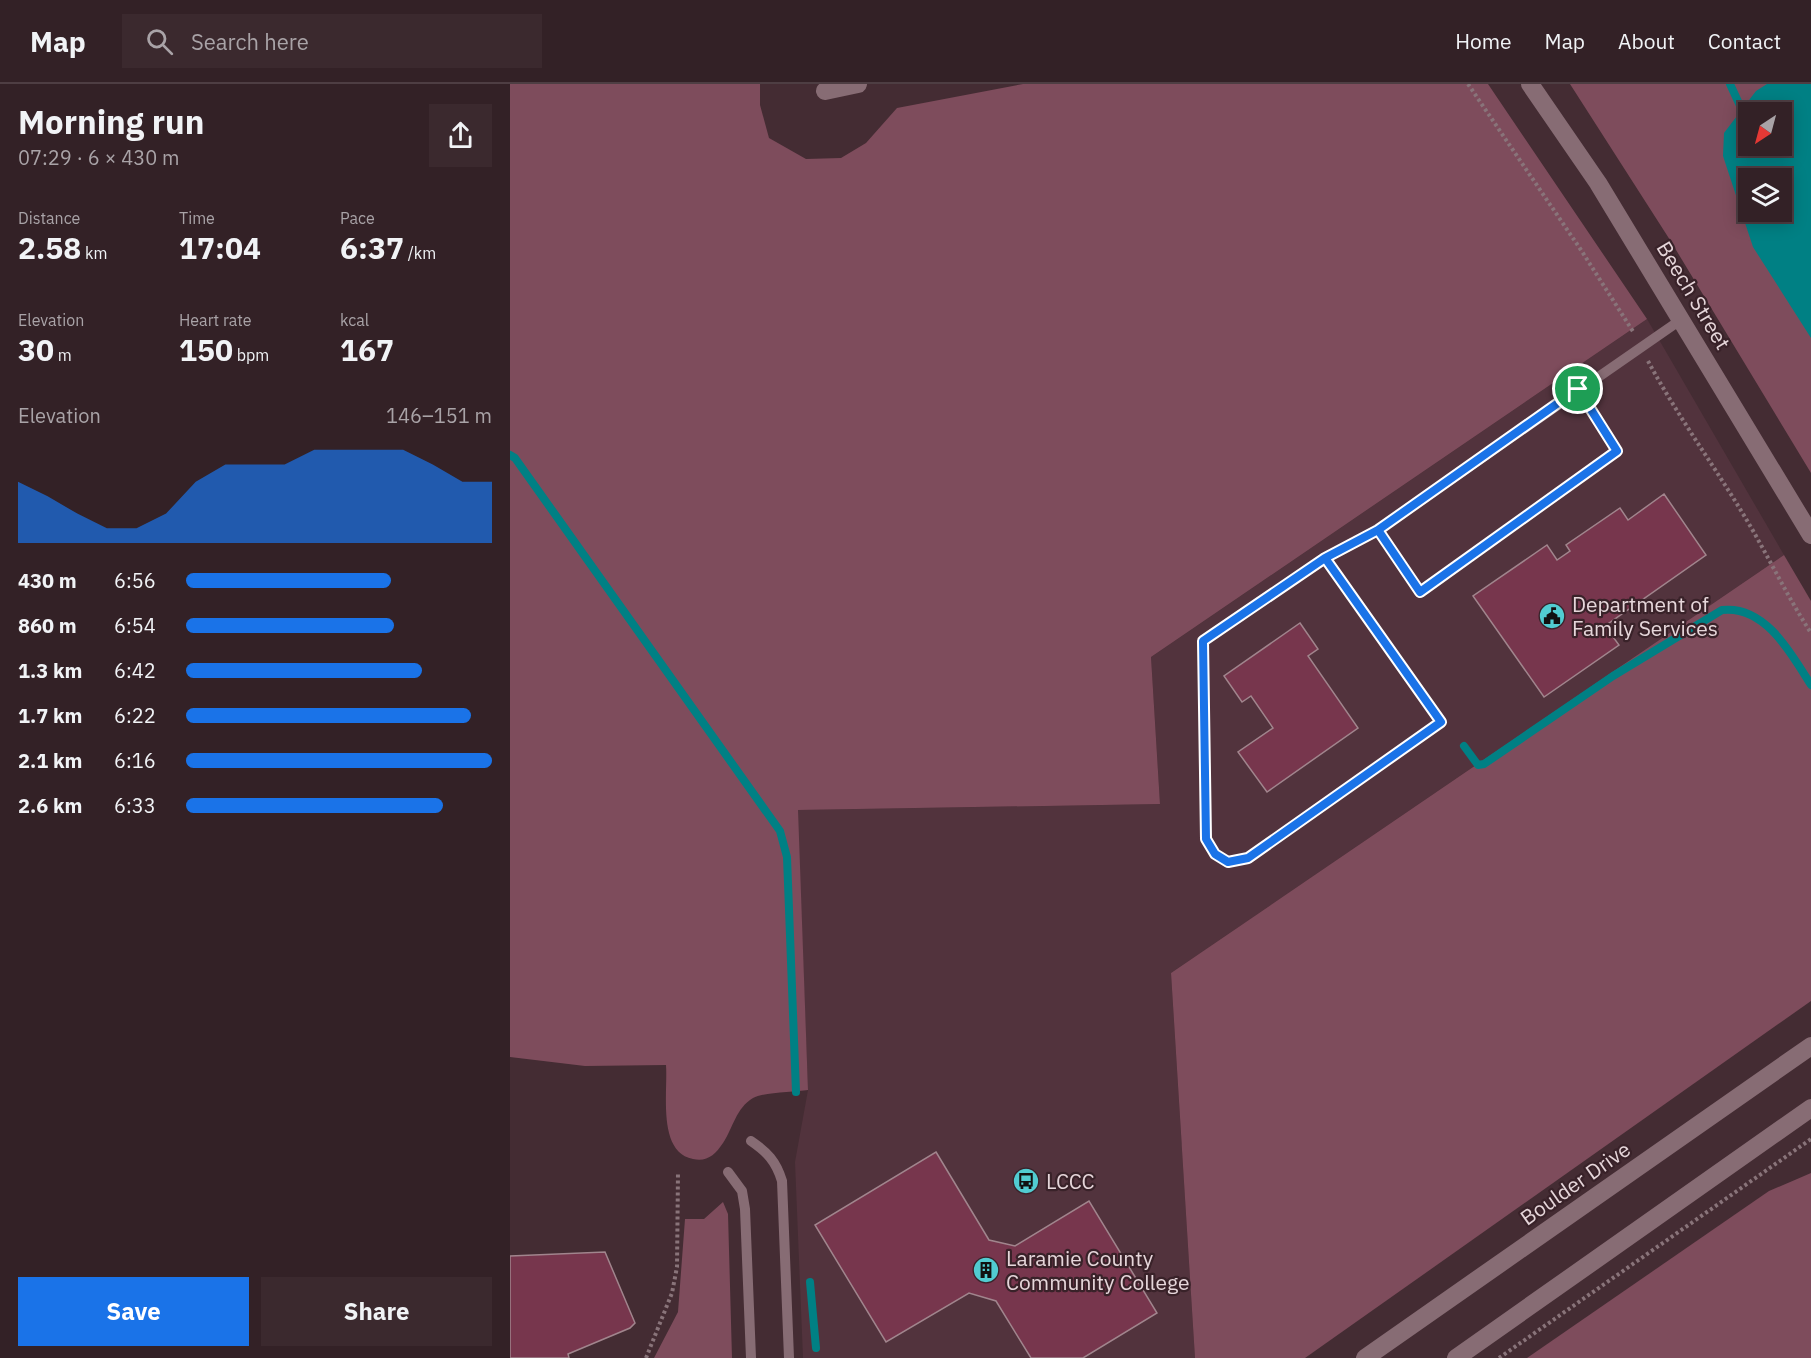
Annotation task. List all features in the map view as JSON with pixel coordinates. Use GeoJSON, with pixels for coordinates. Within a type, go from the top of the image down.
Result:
{"type":"FeatureCollection","features":[{"type":"Feature","properties":{"kind":"street"},"geometry":{"type":"LineString","coordinates":[[825,91],[858,84]]}},
{"type":"Feature","properties":{"kind":"street","name":"Beech Street"},"geometry":{"type":"LineString","coordinates":[[1530,84],[1598,183],[1811,536]]}},
{"type":"Feature","properties":{"kind":"street","name":"Boulder Drive"},"geometry":{"type":"LineString","coordinates":[[1365,1358],[1811,1046]]}},
{"type":"Feature","properties":{"kind":"street"},"geometry":{"type":"LineString","coordinates":[[1456,1358],[1811,1108]]}},
{"type":"Feature","properties":{"kind":"lane"},"geometry":{"type":"LineString","coordinates":[[1325,558],[1441,722],[1248,858],[1228,862],[1215,854],[1206,839],[1203,641],[1325,558],[1378,530],[1682,319]]}},
{"type":"Feature","properties":{"kind":"lane"},"geometry":{"type":"LineString","coordinates":[[1378,530],[1420,592],[1617,451],[1578,389]]}},
{"type":"Feature","properties":{"kind":"lane"},"geometry":{"type":"LineString","coordinates":[[751,1141],[777,1163],[782,1180],[789,1358]]}},
{"type":"Feature","properties":{"kind":"lane"},"geometry":{"type":"LineString","coordinates":[[728,1172],[742,1191],[745,1209],[751,1358]]}},
{"type":"Feature","properties":{"kind":"path"},"geometry":{"type":"LineString","coordinates":[[1468,84],[1581,250],[1631,329]]}},
{"type":"Feature","properties":{"kind":"path"},"geometry":{"type":"LineString","coordinates":[[1649,362],[1662,389],[1752,529],[1792,604],[1811,633]]}},
{"type":"Feature","properties":{"kind":"path"},"geometry":{"type":"LineString","coordinates":[[1499,1358],[1811,1139]]}},
{"type":"Feature","properties":{"kind":"path"},"geometry":{"type":"LineString","coordinates":[[646,1358],[672,1293],[677,1267],[678,1172]]}},
{"type":"Feature","properties":{"kind":"shaded area"},"geometry":{"type":"Polygon","coordinates":[[[510,84],[760,84],[760,105],[769,138],[806,159],[841,158],[866,143],[897,108],[1023,84],[1488,84],[1647,319],[1151,657],[1160,804],[798,810],[808,1090],[772,1093],[753,1098],[743,1107],[717,1151],[707,1158],[693,1159],[682,1154],[674,1145],[669,1133],[666,1065],[585,1066],[510,1057],[510,84]]]}},
{"type":"Feature","properties":{"kind":"shaded area"},"geometry":{"type":"Polygon","coordinates":[[[1570,84],[1811,84],[1811,473],[1670,240],[1570,84]]]}},
{"type":"Feature","properties":{"kind":"shaded area"},"geometry":{"type":"Polygon","coordinates":[[[1647,319],[1784,555],[1171,973],[1195,1358],[803,1358],[795,1162],[808,1090],[797,810],[1160,804],[1151,657],[1647,319]]]}},
{"type":"Feature","properties":{"kind":"shaded area"},"geometry":{"type":"Polygon","coordinates":[[[1784,555],[1811,601],[1811,1001],[1305,1358],[1195,1358],[1171,973],[1784,555]]]}},
{"type":"Feature","properties":{"kind":"shaded area"},"geometry":{"type":"Polygon","coordinates":[[[1811,1173],[1811,1358],[1527,1358],[1769,1191],[1811,1173]]]}},
{"type":"Feature","properties":{"kind":"shaded area"},"geometry":{"type":"Polygon","coordinates":[[[723,1202],[728,1214],[732,1358],[654,1358],[678,1312],[685,1219],[704,1219],[723,1202]]]}},
{"type":"Feature","properties":{"kind":"water"},"geometry":{"type":"Polygon","coordinates":[[[1767,84],[1811,84],[1811,338],[1753,247],[1745,222],[1792,222],[1792,168],[1738,168],[1738,202],[1723,156],[1724,133],[1738,115],[1738,156],[1792,156],[1792,102],[1748,102],[1756,91],[1767,84]]]}},
{"type":"Feature","properties":{"kind":"building"},"geometry":{"type":"Polygon","coordinates":[[[1664,494],[1706,555],[1605,626],[1619,645],[1544,697],[1473,596],[1547,545],[1557,560],[1570,551],[1566,545],[1620,508],[1628,520],[1664,494]]]}},
{"type":"Feature","properties":{"kind":"building"},"geometry":{"type":"Polygon","coordinates":[[[1300,623],[1318,649],[1308,656],[1358,728],[1267,792],[1238,752],[1273,728],[1251,696],[1242,702],[1224,676],[1300,623]]]}},
{"type":"Feature","properties":{"kind":"building","name":"Laramie County Community College"},"geometry":{"type":"Polygon","coordinates":[[[936,1152],[989,1240],[1015,1246],[1089,1201],[1157,1313],[1083,1358],[1031,1358],[996,1301],[969,1293],[886,1342],[815,1225],[936,1152]]]}},
{"type":"Feature","properties":{"kind":"building"},"geometry":{"type":"Polygon","coordinates":[[[605,1252],[635,1323],[630,1328],[568,1354],[569,1358],[510,1358],[510,1256],[605,1252]]]}},
{"type":"Feature","properties":{"kind":"waterway"},"geometry":{"type":"LineString","coordinates":[[1730,84],[1738,102]]}},
{"type":"Feature","properties":{"kind":"waterway"},"geometry":{"type":"LineString","coordinates":[[510,455],[515,458],[780,831],[787,857],[796,1092]]}},
{"type":"Feature","properties":{"kind":"waterway"},"geometry":{"type":"LineString","coordinates":[[1464,746],[1478,765],[1484,764],[1613,676],[1722,610],[1737,610],[1764,623],[1795,659],[1811,685]]}},
{"type":"Feature","properties":{"kind":"waterway"},"geometry":{"type":"LineString","coordinates":[[810,1282],[816,1348]]}},
{"type":"Feature","properties":{"kind":"place","name":"Department of Family Services"},"geometry":{"type":"Point","coordinates":[1552,616]}},
{"type":"Feature","properties":{"kind":"place","name":"LCCC"},"geometry":{"type":"Point","coordinates":[1026,1181]}},
{"type":"Feature","properties":{"kind":"place","name":"Laramie County Community College"},"geometry":{"type":"Point","coordinates":[986,1270]}},
{"type":"Feature","properties":{"kind":"route"},"geometry":{"type":"LineString","coordinates":[[1578,389],[1378,530],[1325,558],[1203,641],[1206,839],[1215,854],[1228,862],[1248,858],[1441,722],[1325,558],[1378,530],[1420,592],[1617,451],[1578,389]]}}]}
